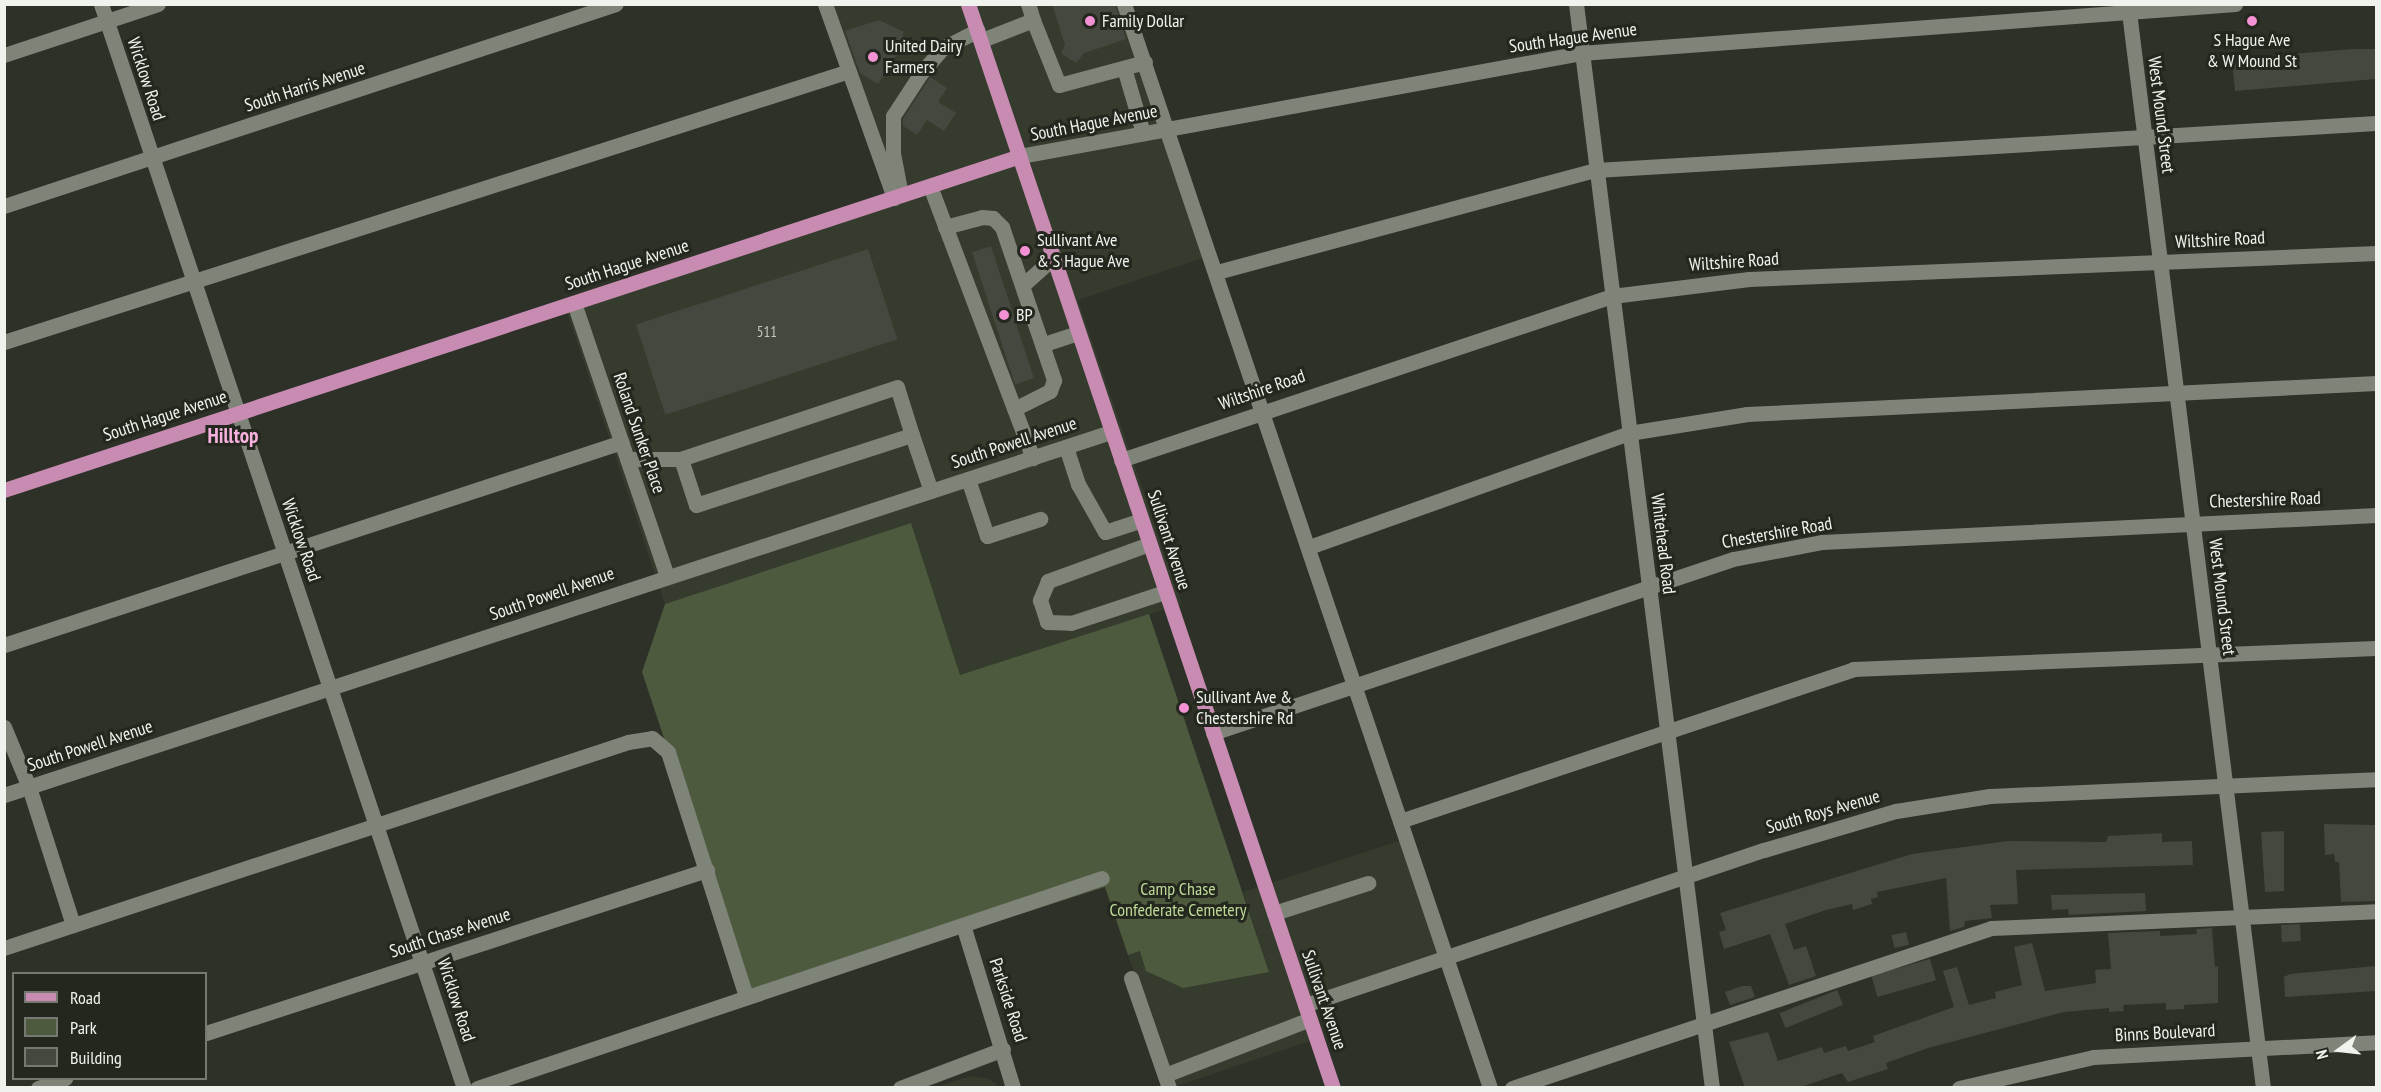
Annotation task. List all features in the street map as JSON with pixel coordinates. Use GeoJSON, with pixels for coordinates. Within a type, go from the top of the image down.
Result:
{"type":"FeatureCollection","features":[{"type":"Feature","properties":{"kind":"main road","name":"Sullivant Avenue"},"geometry":{"type":"LineString","coordinates":[[968,4],[1333,1088]]}},
{"type":"Feature","properties":{"kind":"main road","name":"South Hague Avenue"},"geometry":{"type":"LineString","coordinates":[[4,490],[1020,156]]}},
{"type":"Feature","properties":{"kind":"street","name":"Wicklow Road"},"geometry":{"type":"LineString","coordinates":[[101,4],[464,1088]]}},
{"type":"Feature","properties":{"kind":"street"},"geometry":{"type":"LineString","coordinates":[[4,55],[158,4]]}},
{"type":"Feature","properties":{"kind":"street","name":"South Harris Avenue"},"geometry":{"type":"LineString","coordinates":[[4,206],[616,4]]}},
{"type":"Feature","properties":{"kind":"street"},"geometry":{"type":"LineString","coordinates":[[825,4],[897,196]]}},
{"type":"Feature","properties":{"kind":"street"},"geometry":{"type":"LineString","coordinates":[[1028,4],[1059,85],[1144,62]]}},
{"type":"Feature","properties":{"kind":"street"},"geometry":{"type":"LineString","coordinates":[[1124,4],[1217,272],[1490,1088]]}},
{"type":"Feature","properties":{"kind":"street","name":"Whitehead Road"},"geometry":{"type":"LineString","coordinates":[[1576,4],[1712,1088]]}},
{"type":"Feature","properties":{"kind":"street","name":"South Hague Avenue"},"geometry":{"type":"LineString","coordinates":[[1020,156],[1581,53],[2128,9],[2235,4]]}},
{"type":"Feature","properties":{"kind":"street","name":"West Mound Street"},"geometry":{"type":"LineString","coordinates":[[2128,9],[2263,1088]]}},
{"type":"Feature","properties":{"kind":"street"},"geometry":{"type":"LineString","coordinates":[[897,196],[893,153],[893,116],[943,48],[1033,20]]}},
{"type":"Feature","properties":{"kind":"street"},"geometry":{"type":"LineString","coordinates":[[1125,68],[1143,133]]}},
{"type":"Feature","properties":{"kind":"street"},"geometry":{"type":"LineString","coordinates":[[4,342],[193,279],[849,71]]}},
{"type":"Feature","properties":{"kind":"street"},"geometry":{"type":"LineString","coordinates":[[1217,272],[1596,170],[2376,123]]}},
{"type":"Feature","properties":{"kind":"street"},"geometry":{"type":"LineString","coordinates":[[930,186],[1033,458]]}},
{"type":"Feature","properties":{"kind":"street"},"geometry":{"type":"LineString","coordinates":[[945,228],[982,217],[993,218],[1002,227],[1044,344],[1054,380],[1050,391],[1014,409]]}},
{"type":"Feature","properties":{"kind":"street","name":"Wiltshire Road"},"geometry":{"type":"LineString","coordinates":[[1121,460],[1612,296],[1739,280],[2376,253]]}},
{"type":"Feature","properties":{"kind":"street"},"geometry":{"type":"LineString","coordinates":[[1023,285],[1054,257]]}},
{"type":"Feature","properties":{"kind":"street","name":"Roland Sunker Place"},"geometry":{"type":"LineString","coordinates":[[574,303],[667,576]]}},
{"type":"Feature","properties":{"kind":"street"},"geometry":{"type":"LineString","coordinates":[[1044,344],[1078,333]]}},
{"type":"Feature","properties":{"kind":"street"},"geometry":{"type":"LineString","coordinates":[[1309,547],[1629,433],[1747,414],[2176,391],[2376,383]]}},
{"type":"Feature","properties":{"kind":"street"},"geometry":{"type":"LineString","coordinates":[[627,459],[681,459],[897,387],[932,491]]}},
{"type":"Feature","properties":{"kind":"street","name":"South Powell Avenue"},"geometry":{"type":"LineString","coordinates":[[4,795],[1112,432]]}},
{"type":"Feature","properties":{"kind":"street"},"geometry":{"type":"LineString","coordinates":[[681,459],[696,505],[912,435]]}},
{"type":"Feature","properties":{"kind":"street"},"geometry":{"type":"LineString","coordinates":[[4,645],[622,442]]}},
{"type":"Feature","properties":{"kind":"street"},"geometry":{"type":"LineString","coordinates":[[1066,447],[1078,484],[1105,532],[1141,520]]}},
{"type":"Feature","properties":{"kind":"street"},"geometry":{"type":"LineString","coordinates":[[968,479],[987,536],[1040,519]]}},
{"type":"Feature","properties":{"kind":"street","name":"Chestershire Road"},"geometry":{"type":"LineString","coordinates":[[1213,733],[1733,558],[1822,542],[2376,515]]}},
{"type":"Feature","properties":{"kind":"street"},"geometry":{"type":"LineString","coordinates":[[1149,544],[1047,580],[1040,600],[1047,622],[1071,624],[1166,592]]}},
{"type":"Feature","properties":{"kind":"street"},"geometry":{"type":"LineString","coordinates":[[1400,821],[1852,669],[2376,648]]}},
{"type":"Feature","properties":{"kind":"street"},"geometry":{"type":"LineString","coordinates":[[4,727],[29,787],[73,926]]}},
{"type":"Feature","properties":{"kind":"street"},"geometry":{"type":"LineString","coordinates":[[4,948],[628,742],[652,738],[668,752],[747,997]]}},
{"type":"Feature","properties":{"kind":"street","name":"South Roys Avenue"},"geometry":{"type":"LineString","coordinates":[[1167,1081],[1307,1012],[1446,958],[1685,877],[1896,811],[1943,802],[2226,785],[2376,779]]}},
{"type":"Feature","properties":{"kind":"street","name":"South Chase Avenue"},"geometry":{"type":"LineString","coordinates":[[207,1033],[706,870]]}},
{"type":"Feature","properties":{"kind":"street"},"geometry":{"type":"LineString","coordinates":[[477,1088],[1102,878]]}},
{"type":"Feature","properties":{"kind":"street"},"geometry":{"type":"LineString","coordinates":[[1274,913],[1368,883]]}},
{"type":"Feature","properties":{"kind":"street"},"geometry":{"type":"LineString","coordinates":[[1512,1088],[1990,928],[2376,911]]}},
{"type":"Feature","properties":{"kind":"street","name":"Parkside Road"},"geometry":{"type":"LineString","coordinates":[[963,925],[1003,1049],[1013,1088]]}},
{"type":"Feature","properties":{"kind":"street"},"geometry":{"type":"LineString","coordinates":[[1131,978],[1167,1081]]}},
{"type":"Feature","properties":{"kind":"street","name":"Binns Boulevard"},"geometry":{"type":"LineString","coordinates":[[1959,1088],[2093,1057],[2376,1042]]}},
{"type":"Feature","properties":{"kind":"street"},"geometry":{"type":"LineString","coordinates":[[900,1088],[1003,1049]]}},
{"type":"Feature","properties":{"kind":"street"},"geometry":{"type":"LineString","coordinates":[[38,1088],[60,1080]]}},
{"type":"Feature","properties":{"kind":"shaded area"},"geometry":{"type":"Polygon","coordinates":[[[821,5],[1127,5],[1215,254],[1078,300],[1182,604],[960,675],[911,523],[665,604],[563,300],[887,195],[821,5]]]}},
{"type":"Feature","properties":{"kind":"shaded area"},"geometry":{"type":"Polygon","coordinates":[[[1402,840],[1440,954],[1310,996],[1325,1036],[1174,1087],[1128,955],[1140,951],[1269,971],[1243,892],[1402,840]]]}},
{"type":"Feature","properties":{"kind":"shaded area"},"geometry":{"type":"Polygon","coordinates":[[[971,1076],[989,1079],[999,1087],[936,1087],[971,1076]]]}},
{"type":"Feature","properties":{"kind":"green space","name":"Camp Chase Confederate Cemetery"},"geometry":{"type":"Polygon","coordinates":[[[911,523],[960,675],[1149,614],[1269,972],[1183,988],[1146,971],[1140,951],[1128,955],[1105,887],[751,1000],[642,672],[665,604],[911,523]]]}},
{"type":"Feature","properties":{"kind":"building","name":"Family Dollar"},"geometry":{"type":"Polygon","coordinates":[[[1052,4],[1115,4],[1126,39],[1084,53],[1076,63],[1061,53],[1065,45],[1052,4]]]}},
{"type":"Feature","properties":{"kind":"building","name":"United Dairy Farmers"},"geometry":{"type":"Polygon","coordinates":[[[879,20],[904,32],[902,35],[907,39],[878,84],[860,73],[845,31],[879,20]]]}},
{"type":"Feature","properties":{"kind":"building"},"geometry":{"type":"Polygon","coordinates":[[[2376,49],[2376,79],[2235,91],[2232,59],[2376,49]]]}},
{"type":"Feature","properties":{"kind":"building","name":"United Dairy Farmers"},"geometry":{"type":"Polygon","coordinates":[[[930,77],[947,88],[938,102],[956,113],[944,131],[927,120],[917,135],[903,126],[903,119],[930,77]]]}},
{"type":"Feature","properties":{"kind":"building","name":"BP"},"geometry":{"type":"Polygon","coordinates":[[[991,246],[1034,378],[1015,384],[972,252],[991,246]]]}},
{"type":"Feature","properties":{"kind":"building"},"geometry":{"type":"Polygon","coordinates":[[[868,249],[897,339],[665,415],[636,324],[868,249]]]}},
{"type":"Feature","properties":{"kind":"building"},"geometry":{"type":"Polygon","coordinates":[[[2324,824],[2376,825],[2376,901],[2341,902],[2339,862],[2335,862],[2334,854],[2325,855],[2324,824]]]}},
{"type":"Feature","properties":{"kind":"building"},"geometry":{"type":"Polygon","coordinates":[[[2284,831],[2284,891],[2265,892],[2261,832],[2284,831]]]}},
{"type":"Feature","properties":{"kind":"building"},"geometry":{"type":"Polygon","coordinates":[[[2162,833],[2162,842],[2192,841],[2193,865],[2016,870],[2018,904],[1990,905],[1992,918],[1965,921],[1964,927],[1950,931],[1946,878],[1877,892],[1878,897],[1871,899],[1872,904],[1853,910],[1852,904],[1785,924],[1794,950],[1806,946],[1816,976],[1789,985],[1770,934],[1724,949],[1719,932],[1726,930],[1720,913],[1912,854],[2008,841],[2106,842],[2108,836],[2162,833]]]}},
{"type":"Feature","properties":{"kind":"building"},"geometry":{"type":"Polygon","coordinates":[[[2145,893],[2146,911],[2069,915],[2068,909],[2052,910],[2051,895],[2145,893]]]}},
{"type":"Feature","properties":{"kind":"building"},"geometry":{"type":"Polygon","coordinates":[[[2300,924],[2301,941],[2282,942],[2281,925],[2300,924]]]}},
{"type":"Feature","properties":{"kind":"building"},"geometry":{"type":"Polygon","coordinates":[[[2212,928],[2215,967],[2218,966],[2218,1003],[2184,1005],[2184,1009],[2166,1010],[2166,1003],[2123,1005],[2124,1011],[2109,1012],[2109,1008],[2064,1012],[1928,1048],[1886,1063],[1888,1069],[1848,1082],[1842,1073],[1798,1088],[1745,1088],[1729,1042],[1768,1032],[1778,1061],[1822,1047],[1824,1053],[1846,1046],[1848,1051],[1875,1042],[1873,1036],[1954,1007],[1943,971],[1957,967],[1969,1005],[1996,998],[1995,992],[2022,985],[2014,947],[2032,943],[2045,991],[2096,983],[2095,970],[2111,969],[2108,933],[2160,931],[2160,936],[2197,934],[2196,929],[2212,928]]]}},
{"type":"Feature","properties":{"kind":"building"},"geometry":{"type":"Polygon","coordinates":[[[1906,932],[1909,945],[1894,948],[1891,935],[1906,932]]]}},
{"type":"Feature","properties":{"kind":"building"},"geometry":{"type":"Polygon","coordinates":[[[1930,959],[1936,980],[1877,997],[1871,976],[1930,959]]]}},
{"type":"Feature","properties":{"kind":"building"},"geometry":{"type":"Polygon","coordinates":[[[2376,966],[2376,991],[2285,997],[2284,977],[2290,974],[2376,966]]]}},
{"type":"Feature","properties":{"kind":"building"},"geometry":{"type":"Polygon","coordinates":[[[1742,986],[1751,986],[1755,997],[1730,1005],[1725,992],[1742,986]]]}},
{"type":"Feature","properties":{"kind":"building"},"geometry":{"type":"Polygon","coordinates":[[[1837,990],[1843,1005],[1786,1028],[1780,1013],[1837,990]]]}},
{"type":"Feature","properties":{"kind":"place","name":"Family Dollar"},"geometry":{"type":"Point","coordinates":[1090,21]}},
{"type":"Feature","properties":{"kind":"place","name":"S Hague Ave & W Mound St"},"geometry":{"type":"Point","coordinates":[2252,21]}},
{"type":"Feature","properties":{"kind":"place","name":"United Dairy Farmers"},"geometry":{"type":"Point","coordinates":[873,57]}},
{"type":"Feature","properties":{"kind":"place","name":"Sullivant Ave & S Hague Ave"},"geometry":{"type":"Point","coordinates":[1025,251]}},
{"type":"Feature","properties":{"kind":"place","name":"BP"},"geometry":{"type":"Point","coordinates":[1004,315]}},
{"type":"Feature","properties":{"kind":"place","name":"Sullivant Ave & Chestershire Rd"},"geometry":{"type":"Point","coordinates":[1184,708]}},
{"type":"Feature","properties":{"kind":"district","name":"Hilltop"},"geometry":{"type":"Point","coordinates":[233,436]}}]}
